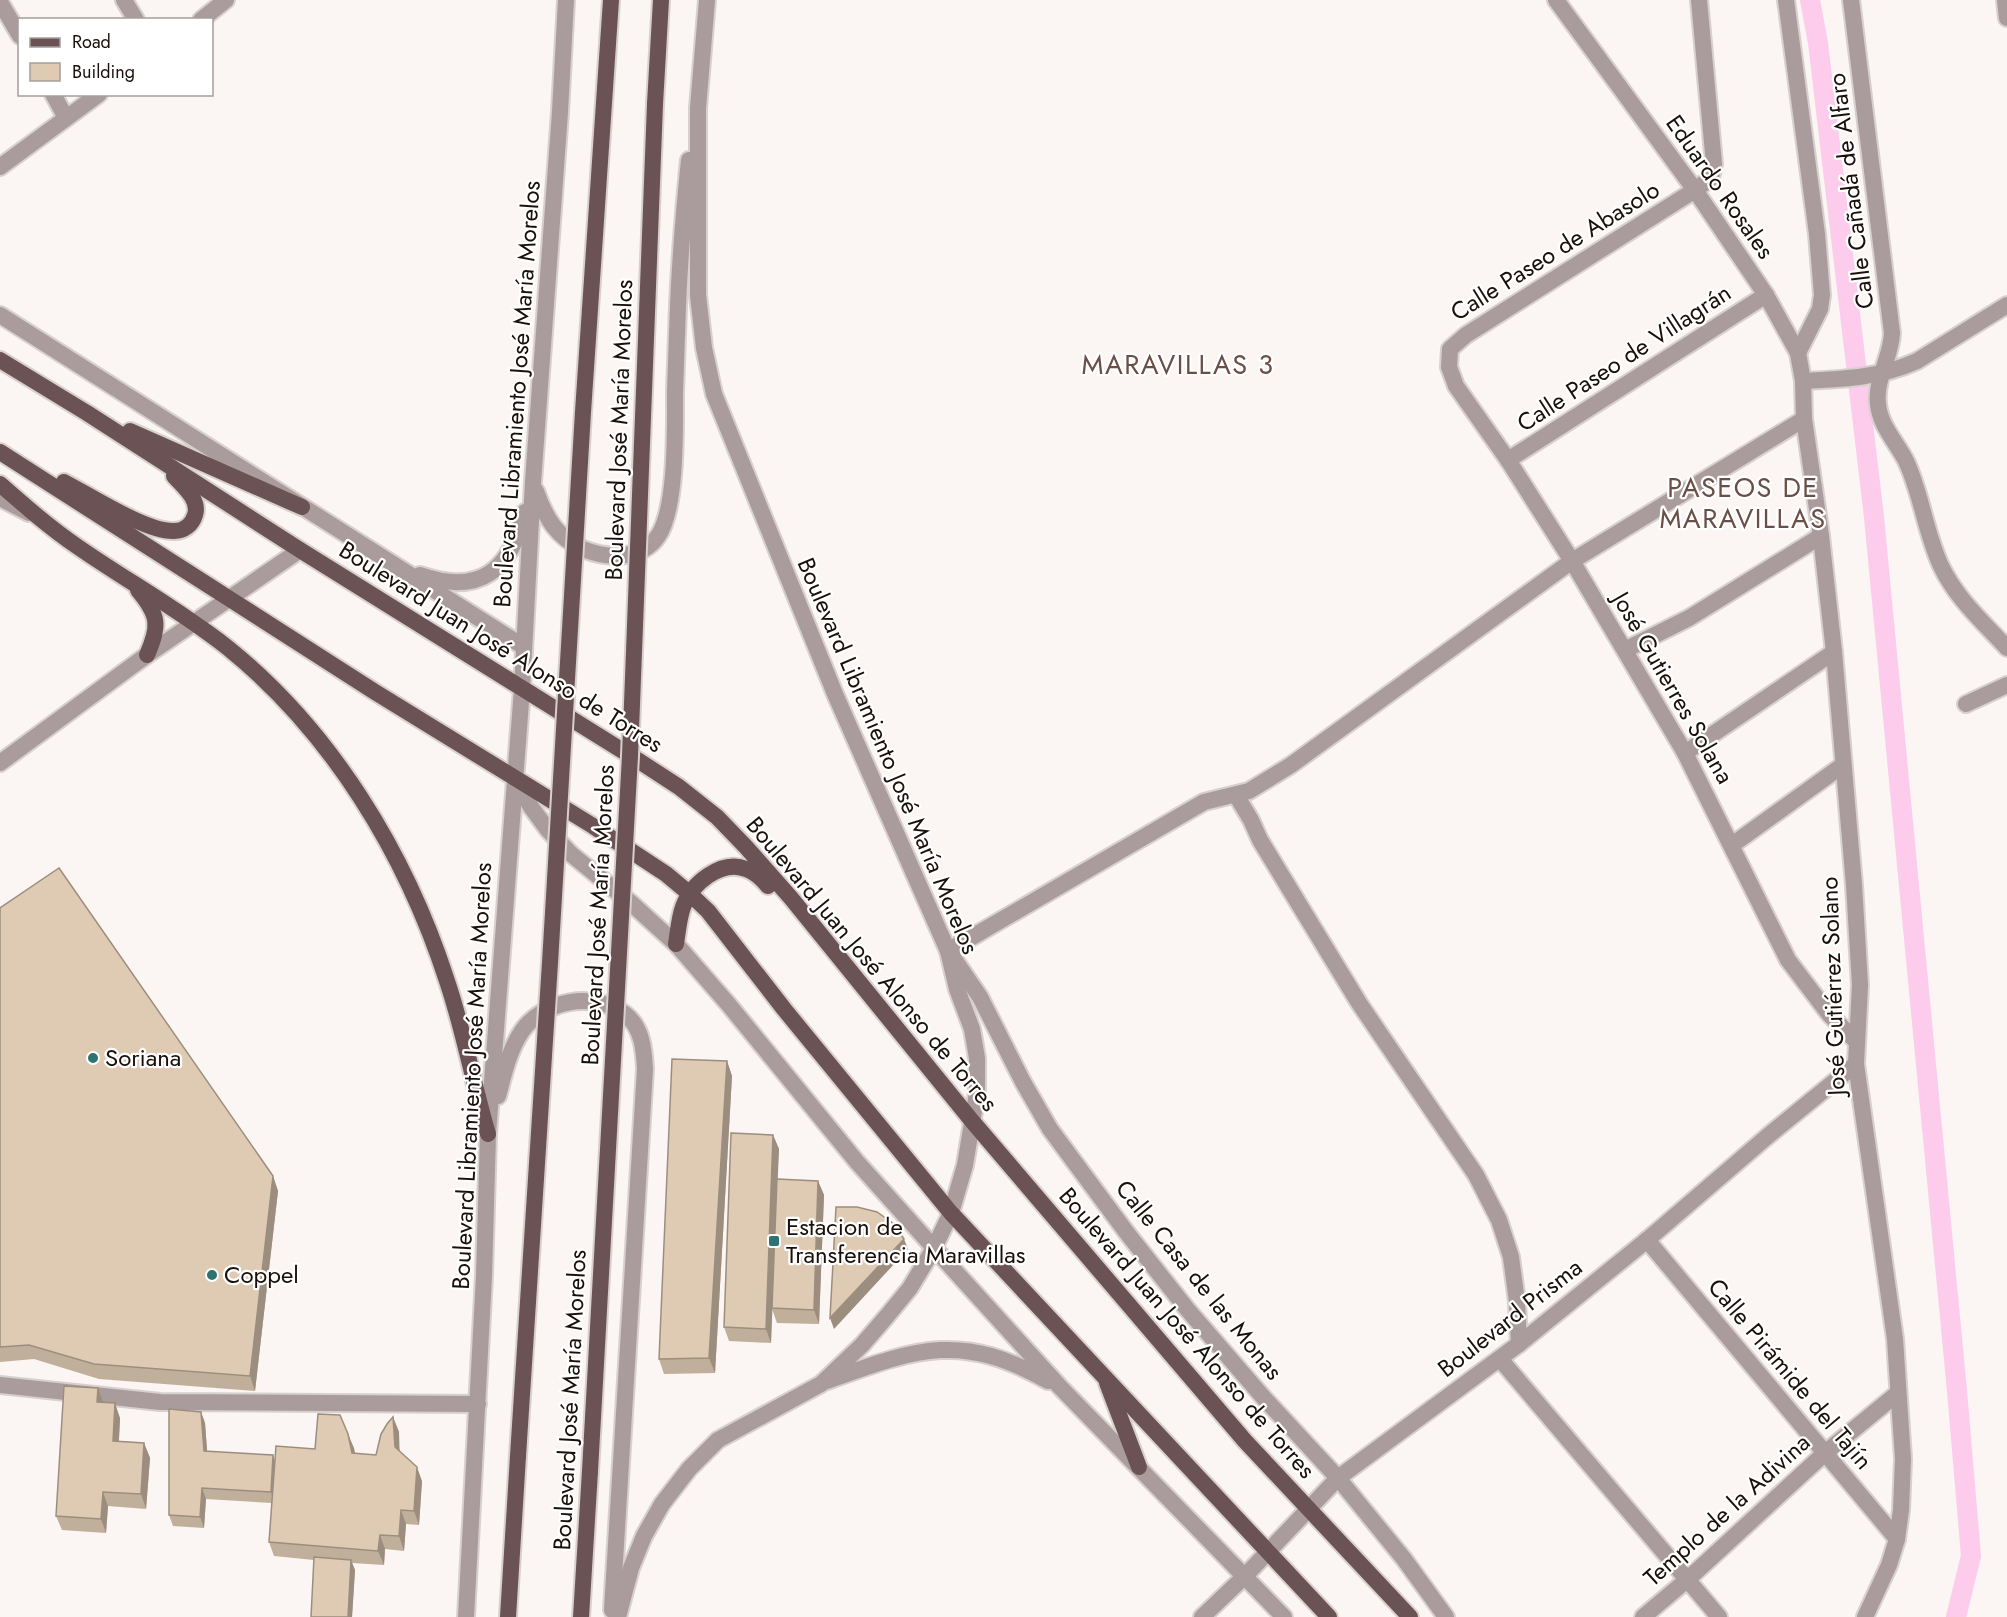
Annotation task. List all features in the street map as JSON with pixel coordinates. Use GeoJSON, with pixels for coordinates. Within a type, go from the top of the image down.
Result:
{"type":"FeatureCollection","features":[{"type":"Feature","properties":{"kind":"main road","name":"Boulevard José María Morelos"},"geometry":{"type":"LineString","coordinates":[[508,1617],[579,469],[611,0]]}},
{"type":"Feature","properties":{"kind":"main road","name":"Boulevard José María Morelos"},"geometry":{"type":"LineString","coordinates":[[581,1617],[630,756],[661,0]]}},
{"type":"Feature","properties":{"kind":"main road","name":"Boulevard Juan José Alonso de Torres"},"geometry":{"type":"LineString","coordinates":[[0,360],[680,787],[717,817],[791,898],[972,1121],[1245,1441],[1410,1617]]}},
{"type":"Feature","properties":{"kind":"main road"},"geometry":{"type":"LineString","coordinates":[[87,413],[302,507]]}},
{"type":"Feature","properties":{"kind":"main road"},"geometry":{"type":"LineString","coordinates":[[0,447],[147,525],[166,531],[183,530],[195,516],[195,501],[158,458]]}},
{"type":"Feature","properties":{"kind":"main road"},"geometry":{"type":"LineString","coordinates":[[0,452],[230,600],[633,852],[690,894],[708,911],[784,1009],[951,1213],[1329,1617]]}},
{"type":"Feature","properties":{"kind":"main road"},"geometry":{"type":"LineString","coordinates":[[0,484],[78,547],[195,623],[265,680],[296,712],[336,764],[378,824],[427,926],[447,982],[488,1134]]}},
{"type":"Feature","properties":{"kind":"main road"},"geometry":{"type":"LineString","coordinates":[[130,580],[148,602],[156,618],[157,628],[147,655]]}},
{"type":"Feature","properties":{"kind":"main road"},"geometry":{"type":"LineString","coordinates":[[676,944],[684,905],[699,883],[721,869],[733,866],[746,868],[756,874],[778,897],[852,989],[889,1020]]}},
{"type":"Feature","properties":{"kind":"main road"},"geometry":{"type":"LineString","coordinates":[[1103,1374],[1139,1467]]}},
{"type":"Feature","properties":{"kind":"street"},"geometry":{"type":"LineString","coordinates":[[124,0],[135,18]]}},
{"type":"Feature","properties":{"kind":"street"},"geometry":{"type":"LineString","coordinates":[[204,18],[226,0]]}},
{"type":"Feature","properties":{"kind":"street","name":"Boulevard Libramiento José María Morelos"},"geometry":{"type":"LineString","coordinates":[[466,1617],[484,1276],[488,1134],[522,689],[533,482],[566,0]]}},
{"type":"Feature","properties":{"kind":"street","name":"Boulevard Libramiento José María Morelos"},"geometry":{"type":"LineString","coordinates":[[618,1617],[631,1568],[644,1536],[662,1504],[688,1469],[718,1440],[821,1384],[862,1345],[910,1288],[934,1248],[951,1213],[965,1165],[977,1093],[977,1058],[972,1029],[957,989],[948,951],[835,694],[714,394],[704,348],[698,295],[698,108],[707,0]]}},
{"type":"Feature","properties":{"kind":"street","name":"Calle Paseo de Abasolo"},"geometry":{"type":"LineString","coordinates":[[1448,358],[1450,349],[1466,335],[1711,178],[1714,164],[1699,0]]}},
{"type":"Feature","properties":{"kind":"street"},"geometry":{"type":"LineString","coordinates":[[1786,0],[1817,234],[1821,286],[1820,309],[1798,353]]}},
{"type":"Feature","properties":{"kind":"street","name":"Calle Cañadá de Alfaro"},"geometry":{"type":"LineString","coordinates":[[1851,0],[1892,333],[1889,352],[1875,375],[1878,406],[1881,418],[1907,463],[1941,567],[1977,617],[2007,648]]}},
{"type":"Feature","properties":{"kind":"street"},"geometry":{"type":"LineString","coordinates":[[2005,0],[2007,18]]}},
{"type":"Feature","properties":{"kind":"street","name":"Eduardo Rosales"},"geometry":{"type":"LineString","coordinates":[[1557,1],[1695,190],[1766,296],[1798,353],[1803,381],[1804,419]]}},
{"type":"Feature","properties":{"kind":"street"},"geometry":{"type":"LineString","coordinates":[[0,2],[18,33]]}},
{"type":"Feature","properties":{"kind":"street"},"geometry":{"type":"LineString","coordinates":[[54,96],[66,118]]}},
{"type":"Feature","properties":{"kind":"street"},"geometry":{"type":"LineString","coordinates":[[0,167],[96,96]]}},
{"type":"Feature","properties":{"kind":"street"},"geometry":{"type":"LineString","coordinates":[[533,482],[543,511],[552,525],[566,540],[586,550],[608,555],[629,555],[645,550],[659,536],[670,495],[674,454],[681,249],[690,155],[698,108]]}},
{"type":"Feature","properties":{"kind":"street","name":"Calle Paseo de Villagrán"},"geometry":{"type":"LineString","coordinates":[[1508,460],[1766,296]]}},
{"type":"Feature","properties":{"kind":"street"},"geometry":{"type":"LineString","coordinates":[[1803,381],[1875,375],[1917,361],[2007,305]]}},
{"type":"Feature","properties":{"kind":"street"},"geometry":{"type":"LineString","coordinates":[[0,315],[524,647]]}},
{"type":"Feature","properties":{"kind":"street","name":"José Gutierres Solana"},"geometry":{"type":"LineString","coordinates":[[1448,358],[1456,386],[1508,460],[1572,561],[1685,753],[1788,960],[1829,1014],[1856,1041]]}},
{"type":"Feature","properties":{"kind":"street"},"geometry":{"type":"LineString","coordinates":[[948,951],[1204,802],[1249,791],[1291,765],[1572,561],[1804,419]]}},
{"type":"Feature","properties":{"kind":"street","name":"José Gutiérrez Solano"},"geometry":{"type":"LineString","coordinates":[[1804,419],[1834,652],[1858,935],[1860,985],[1856,1041],[1857,1064],[1895,1339],[1903,1460],[1897,1539],[1889,1565],[1865,1617]]}},
{"type":"Feature","properties":{"kind":"street"},"geometry":{"type":"LineString","coordinates":[[398,568],[453,584],[485,576],[508,556],[517,539],[533,482]]}},
{"type":"Feature","properties":{"kind":"street"},"geometry":{"type":"LineString","coordinates":[[0,498],[41,519]]}},
{"type":"Feature","properties":{"kind":"street"},"geometry":{"type":"LineString","coordinates":[[1625,650],[1689,618],[1821,537]]}},
{"type":"Feature","properties":{"kind":"street"},"geometry":{"type":"LineString","coordinates":[[0,763],[147,655],[300,550]]}},
{"type":"Feature","properties":{"kind":"street"},"geometry":{"type":"LineString","coordinates":[[1685,753],[1834,652]]}},
{"type":"Feature","properties":{"kind":"street"},"geometry":{"type":"LineString","coordinates":[[1966,704],[2007,685]]}},
{"type":"Feature","properties":{"kind":"street"},"geometry":{"type":"LineString","coordinates":[[1732,845],[1843,765]]}},
{"type":"Feature","properties":{"kind":"street"},"geometry":{"type":"LineString","coordinates":[[515,779],[548,830],[571,854],[631,903],[676,944],[729,1005],[857,1162],[934,1248],[1061,1388],[1284,1617]]}},
{"type":"Feature","properties":{"kind":"street"},"geometry":{"type":"LineString","coordinates":[[1236,795],[1260,840],[1359,1002],[1476,1175],[1499,1220],[1511,1257],[1517,1302],[1519,1344]]}},
{"type":"Feature","properties":{"kind":"street","name":"Calle Casa de las Monas"},"geometry":{"type":"LineString","coordinates":[[948,951],[980,997],[1023,1082],[1050,1129],[1107,1206],[1187,1309],[1263,1397],[1338,1478],[1404,1559],[1446,1617]]}},
{"type":"Feature","properties":{"kind":"street"},"geometry":{"type":"LineString","coordinates":[[488,1134],[511,1052],[522,1030],[541,1012],[563,1003],[585,1001],[605,1005],[625,1015],[638,1030],[644,1047],[645,1069],[612,1617]]}},
{"type":"Feature","properties":{"kind":"street","name":"Boulevard Prisma"},"geometry":{"type":"LineString","coordinates":[[1202,1617],[1245,1576],[1338,1478],[1519,1344],[1857,1064]]}},
{"type":"Feature","properties":{"kind":"street","name":"Calle Pirámide del Tajín"},"geometry":{"type":"LineString","coordinates":[[1647,1240],[1897,1539]]}},
{"type":"Feature","properties":{"kind":"street"},"geometry":{"type":"LineString","coordinates":[[821,1384],[910,1353],[940,1349],[975,1351],[997,1356],[1061,1388]]}},
{"type":"Feature","properties":{"kind":"street"},"geometry":{"type":"LineString","coordinates":[[1500,1359],[1719,1617]]}},
{"type":"Feature","properties":{"kind":"street"},"geometry":{"type":"LineString","coordinates":[[0,1384],[25,1389],[160,1402],[478,1404]]}},
{"type":"Feature","properties":{"kind":"street","name":"Templo de la Adivina"},"geometry":{"type":"LineString","coordinates":[[1643,1617],[1688,1579],[1825,1453],[1898,1393]]}},
{"type":"Feature","properties":{"kind":"building","name":"Soriana"},"geometry":{"type":"Polygon","coordinates":[[[59,868],[273,1176],[250,1376],[94,1364],[29,1345],[0,1347],[0,908],[59,868]]]}},
{"type":"Feature","properties":{"kind":"building"},"geometry":{"type":"Polygon","coordinates":[[[672,1059],[727,1061],[709,1358],[659,1359],[672,1059]]]}},
{"type":"Feature","properties":{"kind":"building"},"geometry":{"type":"Polygon","coordinates":[[[731,1133],[773,1135],[766,1329],[724,1327],[731,1133]]]}},
{"type":"Feature","properties":{"kind":"building"},"geometry":{"type":"Polygon","coordinates":[[[777,1179],[818,1181],[814,1310],[772,1308],[777,1179]]]}},
{"type":"Feature","properties":{"kind":"building"},"geometry":{"type":"Polygon","coordinates":[[[836,1207],[857,1207],[877,1212],[894,1224],[904,1239],[830,1318],[836,1207]]]}},
{"type":"Feature","properties":{"kind":"building"},"geometry":{"type":"Polygon","coordinates":[[[64,1386],[98,1388],[97,1402],[115,1403],[113,1441],[144,1443],[141,1494],[103,1492],[101,1519],[56,1516],[64,1386]]]}},
{"type":"Feature","properties":{"kind":"building"},"geometry":{"type":"Polygon","coordinates":[[[169,1409],[201,1412],[204,1451],[273,1455],[271,1492],[202,1488],[200,1517],[169,1515],[169,1409]]]}},
{"type":"Feature","properties":{"kind":"building"},"geometry":{"type":"Polygon","coordinates":[[[318,1414],[340,1415],[348,1434],[352,1453],[376,1455],[381,1434],[393,1417],[395,1447],[417,1467],[414,1511],[401,1510],[399,1536],[380,1535],[378,1551],[269,1542],[276,1446],[315,1449],[318,1414]]]}},
{"type":"Feature","properties":{"kind":"building"},"geometry":{"type":"Polygon","coordinates":[[[314,1557],[351,1560],[348,1617],[311,1617],[314,1557]]]}},
{"type":"Feature","properties":{"kind":"waterway"},"geometry":{"type":"LineString","coordinates":[[1810,0],[1818,43],[1874,517],[1957,1391],[1971,1556],[1956,1617]]}},
{"type":"Feature","properties":{"kind":"place","name":"Soriana"},"geometry":{"type":"Point","coordinates":[93,1058]}},
{"type":"Feature","properties":{"kind":"place","name":"Estacion de Transferencia Maravillas"},"geometry":{"type":"Point","coordinates":[774,1241]}},
{"type":"Feature","properties":{"kind":"place","name":"Coppel"},"geometry":{"type":"Point","coordinates":[212,1275]}},
{"type":"Feature","properties":{"kind":"district","name":"MARAVILLAS 3"},"geometry":{"type":"Point","coordinates":[1178,365]}},
{"type":"Feature","properties":{"kind":"district","name":"PASEOS DE MARAVILLAS"},"geometry":{"type":"Point","coordinates":[1743,504]}}]}
